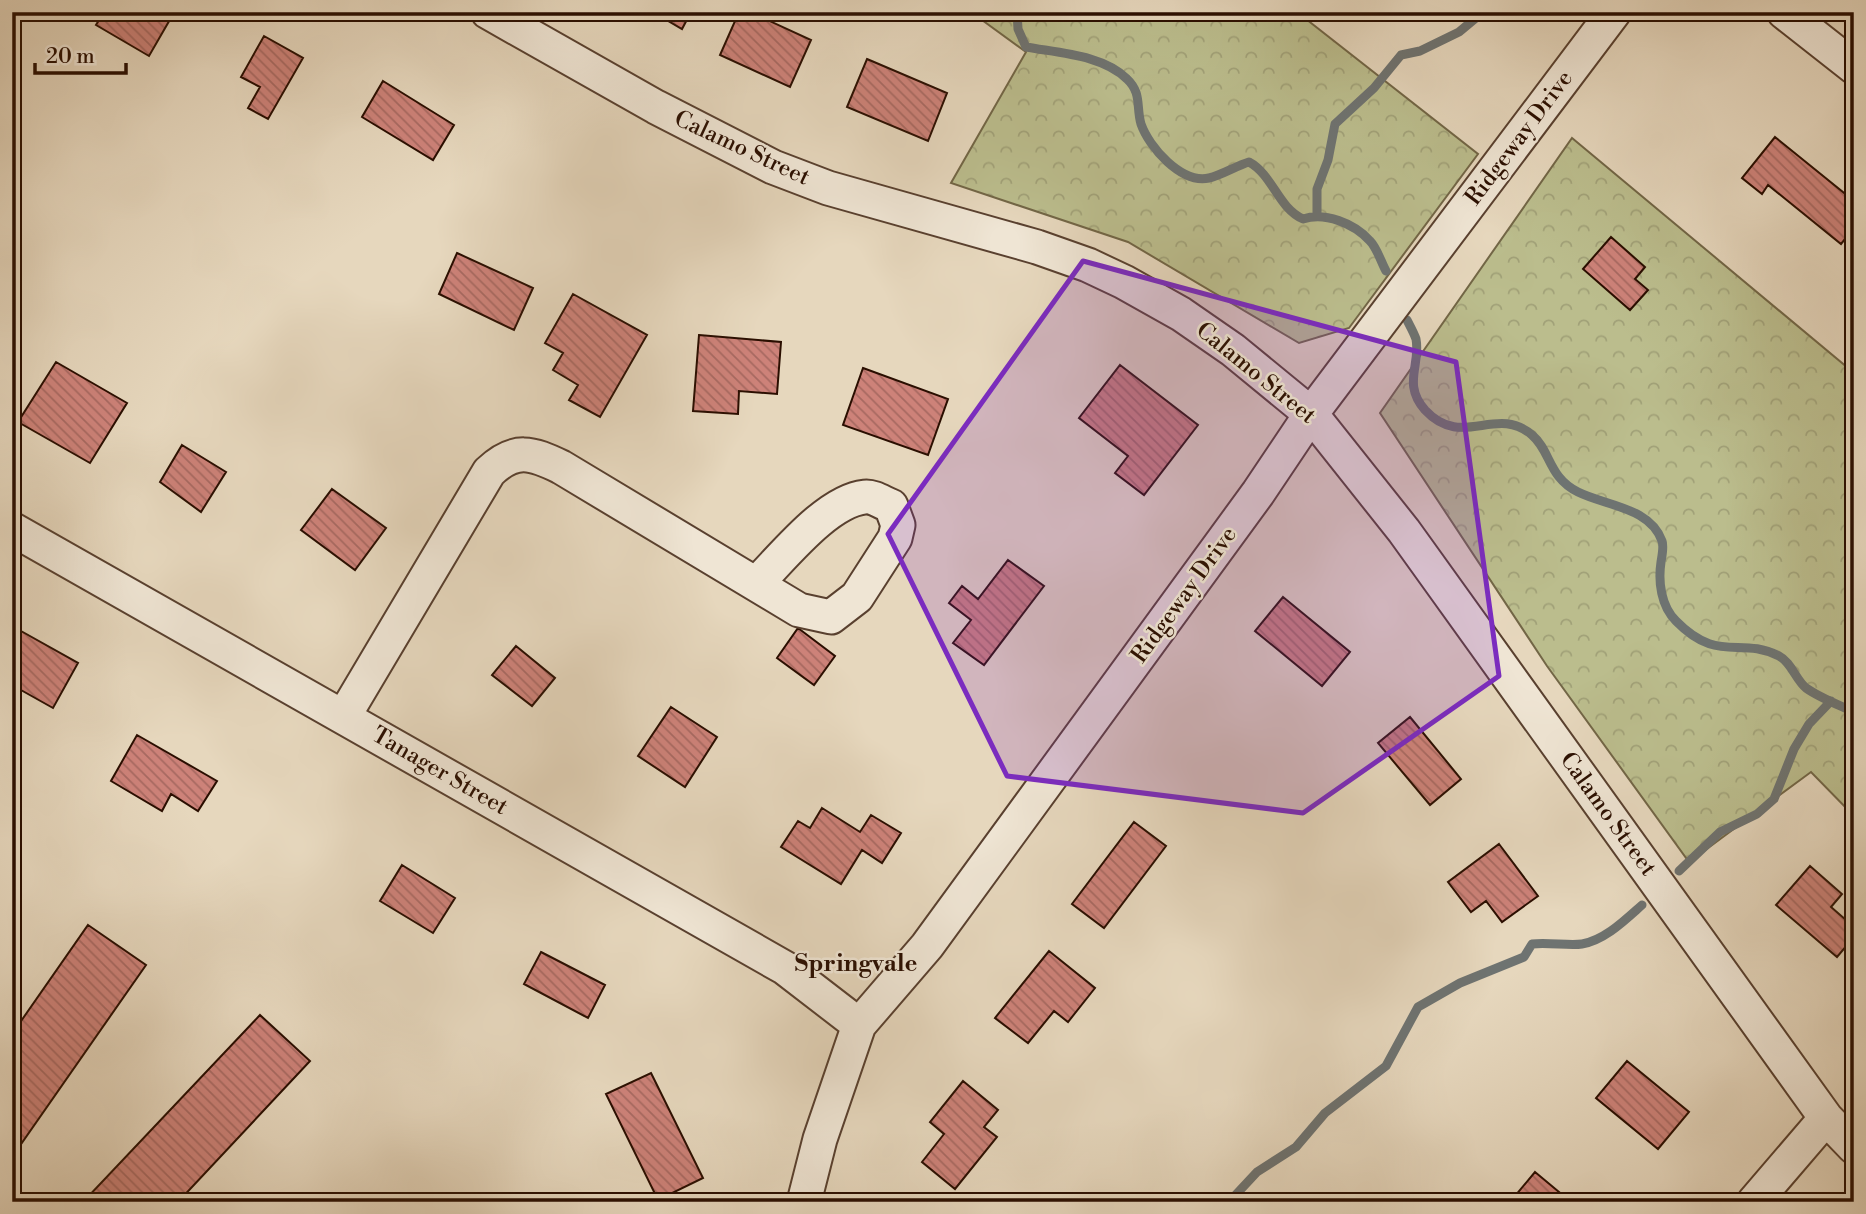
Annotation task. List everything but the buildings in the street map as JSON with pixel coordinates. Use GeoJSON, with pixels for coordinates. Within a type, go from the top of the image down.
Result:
{"type":"FeatureCollection","features":[{"type":"Feature","properties":{"kind":"street","name":"Calamo Street"},"geometry":{"type":"LineString","coordinates":[[488,12],[656,107],[773,167],[828,188],[1037,247],[1088,265],[1124,282],[1181,314],[1233,350],[1311,414],[1404,531],[1826,1118],[1854,1147]]}},
{"type":"Feature","properties":{"kind":"street","name":"Ridgeway Drive"},"geometry":{"type":"LineString","coordinates":[[804,1202],[820,1139],[859,1025],[927,946],[1258,493],[1311,414],[1614,12]]}},
{"type":"Feature","properties":{"kind":"street"},"geometry":{"type":"LineString","coordinates":[[1784,12],[1854,67]]}},
{"type":"Feature","properties":{"kind":"street"},"geometry":{"type":"LineString","coordinates":[[344,716],[489,472],[498,463],[515,455],[533,454],[561,467],[757,583]]}},
{"type":"Feature","properties":{"kind":"street","name":"Tanager Street"},"geometry":{"type":"LineString","coordinates":[[12,529],[785,968],[859,1025]]}},
{"type":"Feature","properties":{"kind":"street"},"geometry":{"type":"LineString","coordinates":[[1754,1202],[1826,1118]]}},
{"type":"Feature","properties":{"kind":"highlighted area"},"geometry":{"type":"Polygon","coordinates":[[[1083,261],[1456,362],[1499,676],[1303,813],[1007,776],[888,534],[1083,261]]]}},
{"type":"Feature","properties":{"kind":"green space"},"geometry":{"type":"Polygon","coordinates":[[[971,12],[1297,12],[1478,154],[1349,328],[1299,343],[1128,242],[951,183],[1026,52],[971,12]]]}},
{"type":"Feature","properties":{"kind":"green space"},"geometry":{"type":"Polygon","coordinates":[[[1572,138],[1854,373],[1854,816],[1811,772],[1689,862],[1547,666],[1380,413],[1572,138]]]}},
{"type":"Feature","properties":{"kind":"waterway"},"geometry":{"type":"LineString","coordinates":[[1017,12],[1018,29],[1026,47],[1093,60],[1117,71],[1127,79],[1137,95],[1145,133],[1159,153],[1177,170],[1198,178],[1209,178],[1249,162],[1264,175],[1294,214],[1303,219],[1330,218],[1356,229],[1375,247],[1386,271]]}},
{"type":"Feature","properties":{"kind":"waterway"},"geometry":{"type":"LineString","coordinates":[[1317,215],[1317,189],[1328,160],[1335,124],[1374,88],[1401,55],[1420,51],[1459,32],[1483,12]]}},
{"type":"Feature","properties":{"kind":"waterway"},"geometry":{"type":"LineString","coordinates":[[1407,320],[1417,348],[1413,383],[1418,401],[1425,410],[1439,421],[1452,426],[1505,424],[1519,427],[1532,435],[1555,472],[1568,486],[1589,497],[1638,514],[1656,530],[1663,543],[1660,578],[1664,601],[1671,615],[1691,634],[1717,646],[1752,648],[1779,656],[1787,662],[1806,688],[1854,712]]}},
{"type":"Feature","properties":{"kind":"waterway"},"geometry":{"type":"LineString","coordinates":[[1679,871],[1720,832],[1757,814],[1774,799],[1794,749],[1809,724],[1831,701]]}},
{"type":"Feature","properties":{"kind":"waterway"},"geometry":{"type":"LineString","coordinates":[[1229,1202],[1257,1172],[1296,1147],[1325,1113],[1386,1066],[1418,1007],[1460,983],[1524,957],[1532,944],[1582,944],[1599,938],[1642,905]]}},
{"type":"Feature","properties":{"kind":"district","name":"Springvale"},"geometry":{"type":"Point","coordinates":[856,964]}}]}
